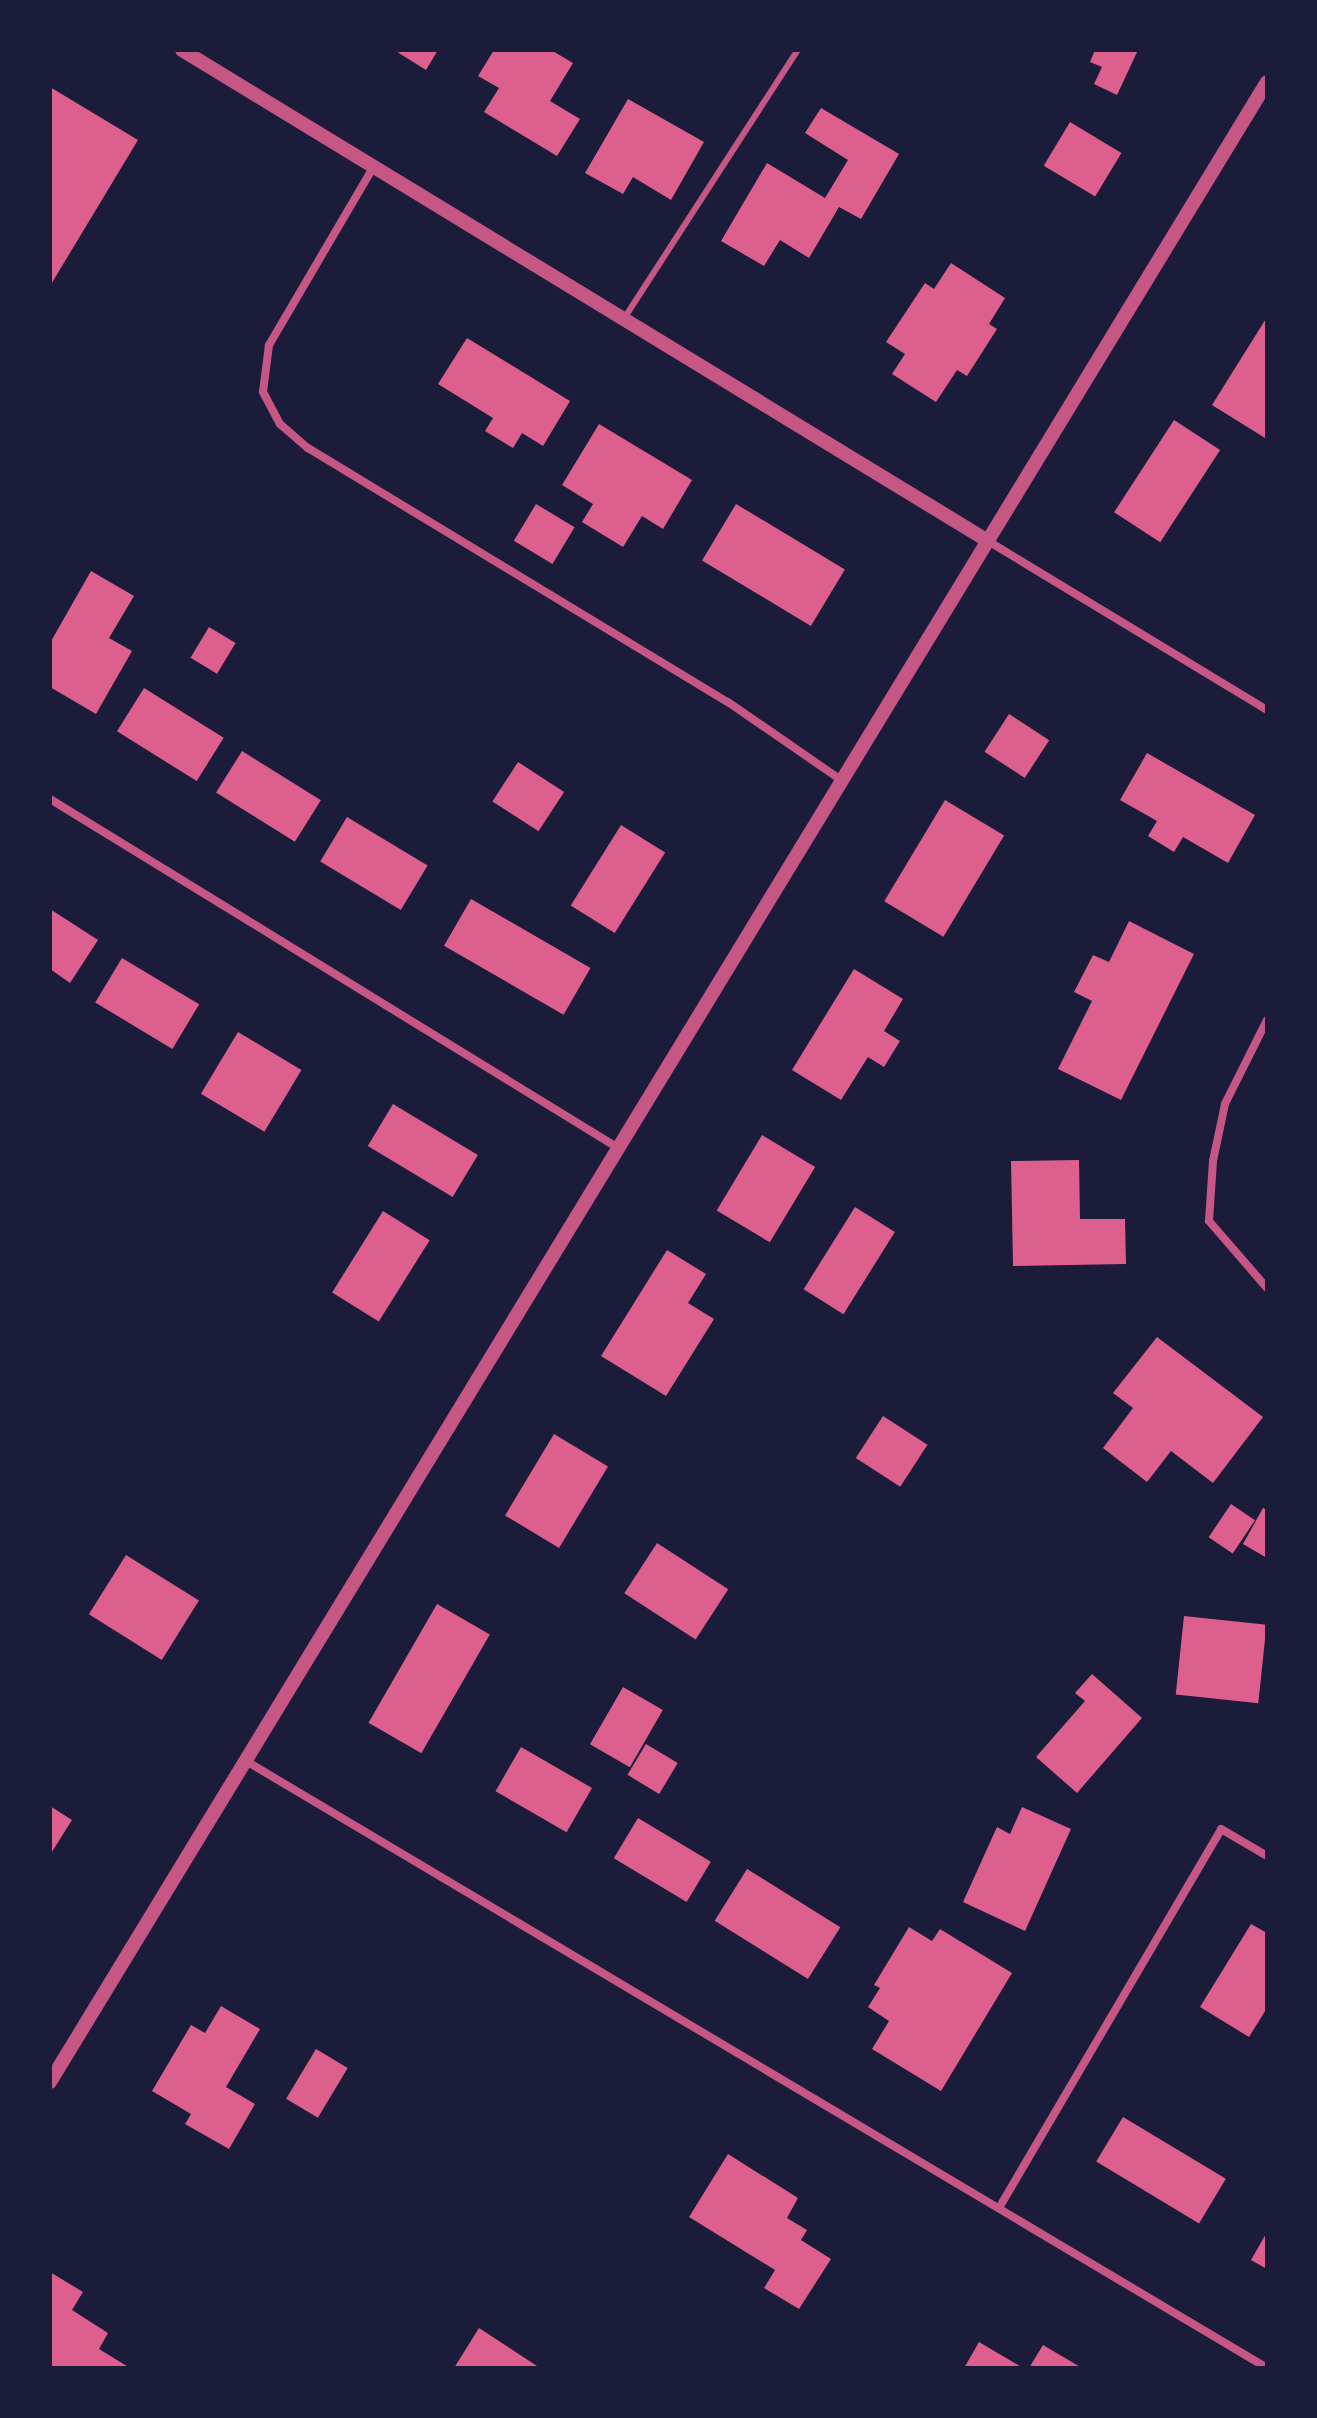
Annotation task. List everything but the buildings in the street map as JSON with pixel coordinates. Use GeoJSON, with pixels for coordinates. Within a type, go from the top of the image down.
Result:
{"type":"FeatureCollection","features":[{"type":"Feature","properties":{"kind":"street"},"geometry":{"type":"LineString","coordinates":[[182,50],[1267,710]]}},
{"type":"Feature","properties":{"kind":"street"},"geometry":{"type":"LineString","coordinates":[[50,2082],[615,1146],[1267,82]]}},
{"type":"Feature","properties":{"kind":"street"},"geometry":{"type":"LineString","coordinates":[[374,166],[276,330],[264,360],[263,392],[280,424],[308,448],[728,702],[841,780]]}},
{"type":"Feature","properties":{"kind":"street"},"geometry":{"type":"LineString","coordinates":[[50,799],[615,1146]]}},
{"type":"Feature","properties":{"kind":"street"},"geometry":{"type":"LineString","coordinates":[[1267,1020],[1225,1104],[1213,1161],[1209,1221],[1267,1288]]}},
{"type":"Feature","properties":{"kind":"street"},"geometry":{"type":"LineString","coordinates":[[246,1761],[1267,2368]]}},
{"type":"Feature","properties":{"kind":"street"},"geometry":{"type":"LineString","coordinates":[[999,2208],[1221,1829],[1267,1856]]}},
{"type":"Feature","properties":{"kind":"lane"},"geometry":{"type":"LineString","coordinates":[[625,317],[798,50]]}}]}
